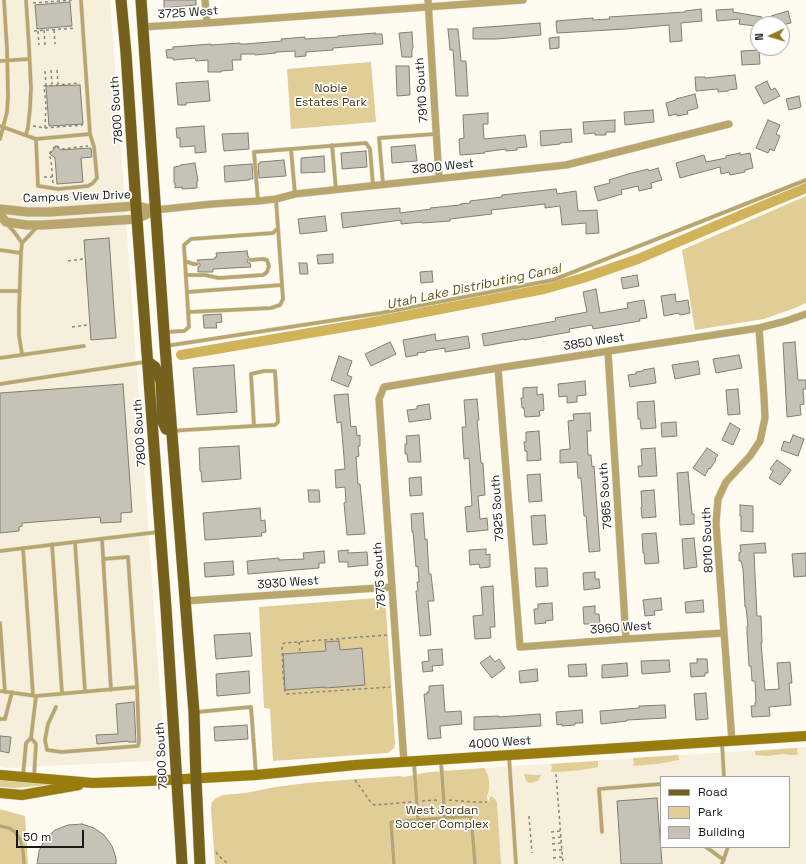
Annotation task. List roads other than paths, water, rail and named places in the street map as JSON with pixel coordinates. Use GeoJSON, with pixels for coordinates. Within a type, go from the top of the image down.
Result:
{"type":"FeatureCollection","features":[{"type":"Feature","properties":{"kind":"main road","name":"7800 South"},"geometry":{"type":"LineString","coordinates":[[121,0],[127,61],[136,206],[176,752],[176,780],[182,864]]}},
{"type":"Feature","properties":{"kind":"main road"},"geometry":{"type":"LineString","coordinates":[[141,0],[165,346],[194,712],[200,864]]}},
{"type":"Feature","properties":{"kind":"main road"},"geometry":{"type":"LineString","coordinates":[[148,362],[155,367],[161,381],[163,422],[166,429],[172,431]]}},
{"type":"Feature","properties":{"kind":"main road","name":"4000 West"},"geometry":{"type":"LineString","coordinates":[[93,783],[196,779],[256,775],[355,765],[806,736]]}},
{"type":"Feature","properties":{"kind":"main road"},"geometry":{"type":"LineString","coordinates":[[0,775],[93,783]]}},
{"type":"Feature","properties":{"kind":"main road"},"geometry":{"type":"LineString","coordinates":[[0,793],[22,795],[93,783]]}},
{"type":"Feature","properties":{"kind":"street"},"geometry":{"type":"LineString","coordinates":[[205,0],[207,24]]}},
{"type":"Feature","properties":{"kind":"street","name":"3725 West"},"geometry":{"type":"LineString","coordinates":[[143,27],[207,24],[428,4],[523,0]]}},
{"type":"Feature","properties":{"kind":"street","name":"7910 South"},"geometry":{"type":"LineString","coordinates":[[428,4],[439,178]]}},
{"type":"Feature","properties":{"kind":"street","name":"3800 West"},"geometry":{"type":"LineString","coordinates":[[155,210],[258,201],[276,199],[295,194],[336,189],[566,165],[729,124]]}},
{"type":"Feature","properties":{"kind":"street","name":"Campus View Drive"},"geometry":{"type":"LineString","coordinates":[[0,209],[28,212],[50,212],[136,206],[155,210]]}},
{"type":"Feature","properties":{"kind":"street"},"geometry":{"type":"LineString","coordinates":[[0,215],[6,222],[39,225],[137,219],[155,210]]}},
{"type":"Feature","properties":{"kind":"street","name":"3850 West"},"geometry":{"type":"LineString","coordinates":[[384,387],[759,328],[806,314]]}},
{"type":"Feature","properties":{"kind":"street","name":"8010 South"},"geometry":{"type":"LineString","coordinates":[[727,742],[724,633],[716,523],[718,499],[726,482],[750,456],[760,440],[764,418],[764,398],[759,328]]}},
{"type":"Feature","properties":{"kind":"street","name":"7965 South"},"geometry":{"type":"LineString","coordinates":[[608,352],[626,639]]}},
{"type":"Feature","properties":{"kind":"street","name":"7925 South"},"geometry":{"type":"LineString","coordinates":[[498,368],[520,647]]}},
{"type":"Feature","properties":{"kind":"street","name":"7875 South"},"geometry":{"type":"LineString","coordinates":[[384,387],[379,399],[392,587],[409,762]]}},
{"type":"Feature","properties":{"kind":"street","name":"3930 West"},"geometry":{"type":"LineString","coordinates":[[185,601],[392,587]]}},
{"type":"Feature","properties":{"kind":"street","name":"3960 West"},"geometry":{"type":"LineString","coordinates":[[520,647],[724,633]]}},
{"type":"Feature","properties":{"kind":"lane"},"geometry":{"type":"LineString","coordinates":[[0,139],[7,112],[8,96],[4,0]]}},
{"type":"Feature","properties":{"kind":"lane"},"geometry":{"type":"LineString","coordinates":[[26,0],[30,109],[26,135]]}},
{"type":"Feature","properties":{"kind":"lane"},"geometry":{"type":"LineString","coordinates":[[36,139],[38,186],[58,189],[88,186],[94,183],[96,178],[94,147],[90,134],[81,0]]}},
{"type":"Feature","properties":{"kind":"lane"},"geometry":{"type":"LineString","coordinates":[[0,62],[29,59]]}},
{"type":"Feature","properties":{"kind":"lane"},"geometry":{"type":"LineString","coordinates":[[2,127],[36,139],[90,134]]}},
{"type":"Feature","properties":{"kind":"lane"},"geometry":{"type":"LineString","coordinates":[[383,184],[379,138],[436,134]]}},
{"type":"Feature","properties":{"kind":"lane"},"geometry":{"type":"LineString","coordinates":[[258,201],[254,152],[366,142],[370,149],[373,185]]}},
{"type":"Feature","properties":{"kind":"lane"},"geometry":{"type":"LineString","coordinates":[[332,145],[336,189]]}},
{"type":"Feature","properties":{"kind":"lane"},"geometry":{"type":"LineString","coordinates":[[291,149],[295,194]]}},
{"type":"Feature","properties":{"kind":"lane"},"geometry":{"type":"LineString","coordinates":[[165,346],[381,313],[553,280],[806,180]]}},
{"type":"Feature","properties":{"kind":"lane"},"geometry":{"type":"LineString","coordinates":[[189,312],[271,308],[280,305],[283,298],[276,199]]}},
{"type":"Feature","properties":{"kind":"lane"},"geometry":{"type":"LineString","coordinates":[[6,222],[22,243]]}},
{"type":"Feature","properties":{"kind":"lane"},"geometry":{"type":"LineString","coordinates":[[22,354],[19,334],[22,243],[39,225]]}},
{"type":"Feature","properties":{"kind":"lane"},"geometry":{"type":"LineString","coordinates":[[164,332],[184,331],[189,327],[184,245],[191,239],[274,233],[278,228]]}},
{"type":"Feature","properties":{"kind":"lane"},"geometry":{"type":"LineString","coordinates":[[0,250],[21,253]]}},
{"type":"Feature","properties":{"kind":"lane"},"geometry":{"type":"LineString","coordinates":[[185,260],[193,264],[197,264]]}},
{"type":"Feature","properties":{"kind":"lane"},"geometry":{"type":"LineString","coordinates":[[186,275],[205,274],[219,278],[263,275],[267,272],[269,266],[268,260],[250,260]]}},
{"type":"Feature","properties":{"kind":"lane"},"geometry":{"type":"LineString","coordinates":[[187,292],[282,285]]}},
{"type":"Feature","properties":{"kind":"lane"},"geometry":{"type":"LineString","coordinates":[[0,291],[20,292]]}},
{"type":"Feature","properties":{"kind":"lane"},"geometry":{"type":"LineString","coordinates":[[0,358],[84,346]]}},
{"type":"Feature","properties":{"kind":"lane"},"geometry":{"type":"LineString","coordinates":[[0,384],[148,362]]}},
{"type":"Feature","properties":{"kind":"lane"},"geometry":{"type":"LineString","coordinates":[[172,431],[275,425],[278,422],[275,371],[264,371],[251,374],[254,426]]}},
{"type":"Feature","properties":{"kind":"lane"},"geometry":{"type":"LineString","coordinates":[[0,551],[160,532]]}},
{"type":"Feature","properties":{"kind":"lane"},"geometry":{"type":"LineString","coordinates":[[102,539],[111,690]]}},
{"type":"Feature","properties":{"kind":"lane"},"geometry":{"type":"LineString","coordinates":[[75,542],[85,691]]}},
{"type":"Feature","properties":{"kind":"lane"},"geometry":{"type":"LineString","coordinates":[[52,544],[62,693]]}},
{"type":"Feature","properties":{"kind":"lane"},"geometry":{"type":"LineString","coordinates":[[23,548],[35,695],[31,738],[26,743],[28,778]]}},
{"type":"Feature","properties":{"kind":"lane"},"geometry":{"type":"LineString","coordinates":[[56,707],[48,724],[45,740],[47,750],[62,752],[138,746],[137,687],[128,557],[103,559]]}},
{"type":"Feature","properties":{"kind":"lane"},"geometry":{"type":"LineString","coordinates":[[0,623],[5,692]]}},
{"type":"Feature","properties":{"kind":"lane"},"geometry":{"type":"LineString","coordinates":[[0,691],[35,695],[137,687]]}},
{"type":"Feature","properties":{"kind":"lane"},"geometry":{"type":"LineString","coordinates":[[0,719],[5,720],[12,692]]}},
{"type":"Feature","properties":{"kind":"lane"},"geometry":{"type":"LineString","coordinates":[[194,712],[252,707],[256,775]]}},
{"type":"Feature","properties":{"kind":"lane"},"geometry":{"type":"LineString","coordinates":[[28,778],[36,744],[31,738]]}},
{"type":"Feature","properties":{"kind":"lane"},"geometry":{"type":"LineString","coordinates":[[724,776],[727,742]]}},
{"type":"Feature","properties":{"kind":"lane"},"geometry":{"type":"LineString","coordinates":[[509,756],[516,864]]}},
{"type":"Feature","properties":{"kind":"lane"},"geometry":{"type":"LineString","coordinates":[[440,760],[445,818]]}},
{"type":"Feature","properties":{"kind":"lane"},"geometry":{"type":"LineString","coordinates":[[409,762],[418,820]]}},
{"type":"Feature","properties":{"kind":"lane"},"geometry":{"type":"LineString","coordinates":[[602,832],[598,788],[660,784]]}},
{"type":"Feature","properties":{"kind":"lane"},"geometry":{"type":"LineString","coordinates":[[394,864],[391,822],[472,816],[475,864]]}},
{"type":"Feature","properties":{"kind":"lane"},"geometry":{"type":"LineString","coordinates":[[0,826],[14,831],[20,839],[24,864]]}},
{"type":"Feature","properties":{"kind":"lane"},"geometry":{"type":"LineString","coordinates":[[707,848],[723,862],[728,848]]}},
{"type":"Feature","properties":{"kind":"waterway","name":"Utah Lake Distributing Canal"},"geometry":{"type":"LineString","coordinates":[[181,355],[368,323],[544,289],[583,278],[638,259],[806,188]]}},
{"type":"Feature","properties":{"kind":"park label","name":"Noble Estates Park"},"geometry":{"type":"Point","coordinates":[331,96]}},
{"type":"Feature","properties":{"kind":"park label","name":"West Jordan Soccer Complex"},"geometry":{"type":"Point","coordinates":[442,818]}}]}
